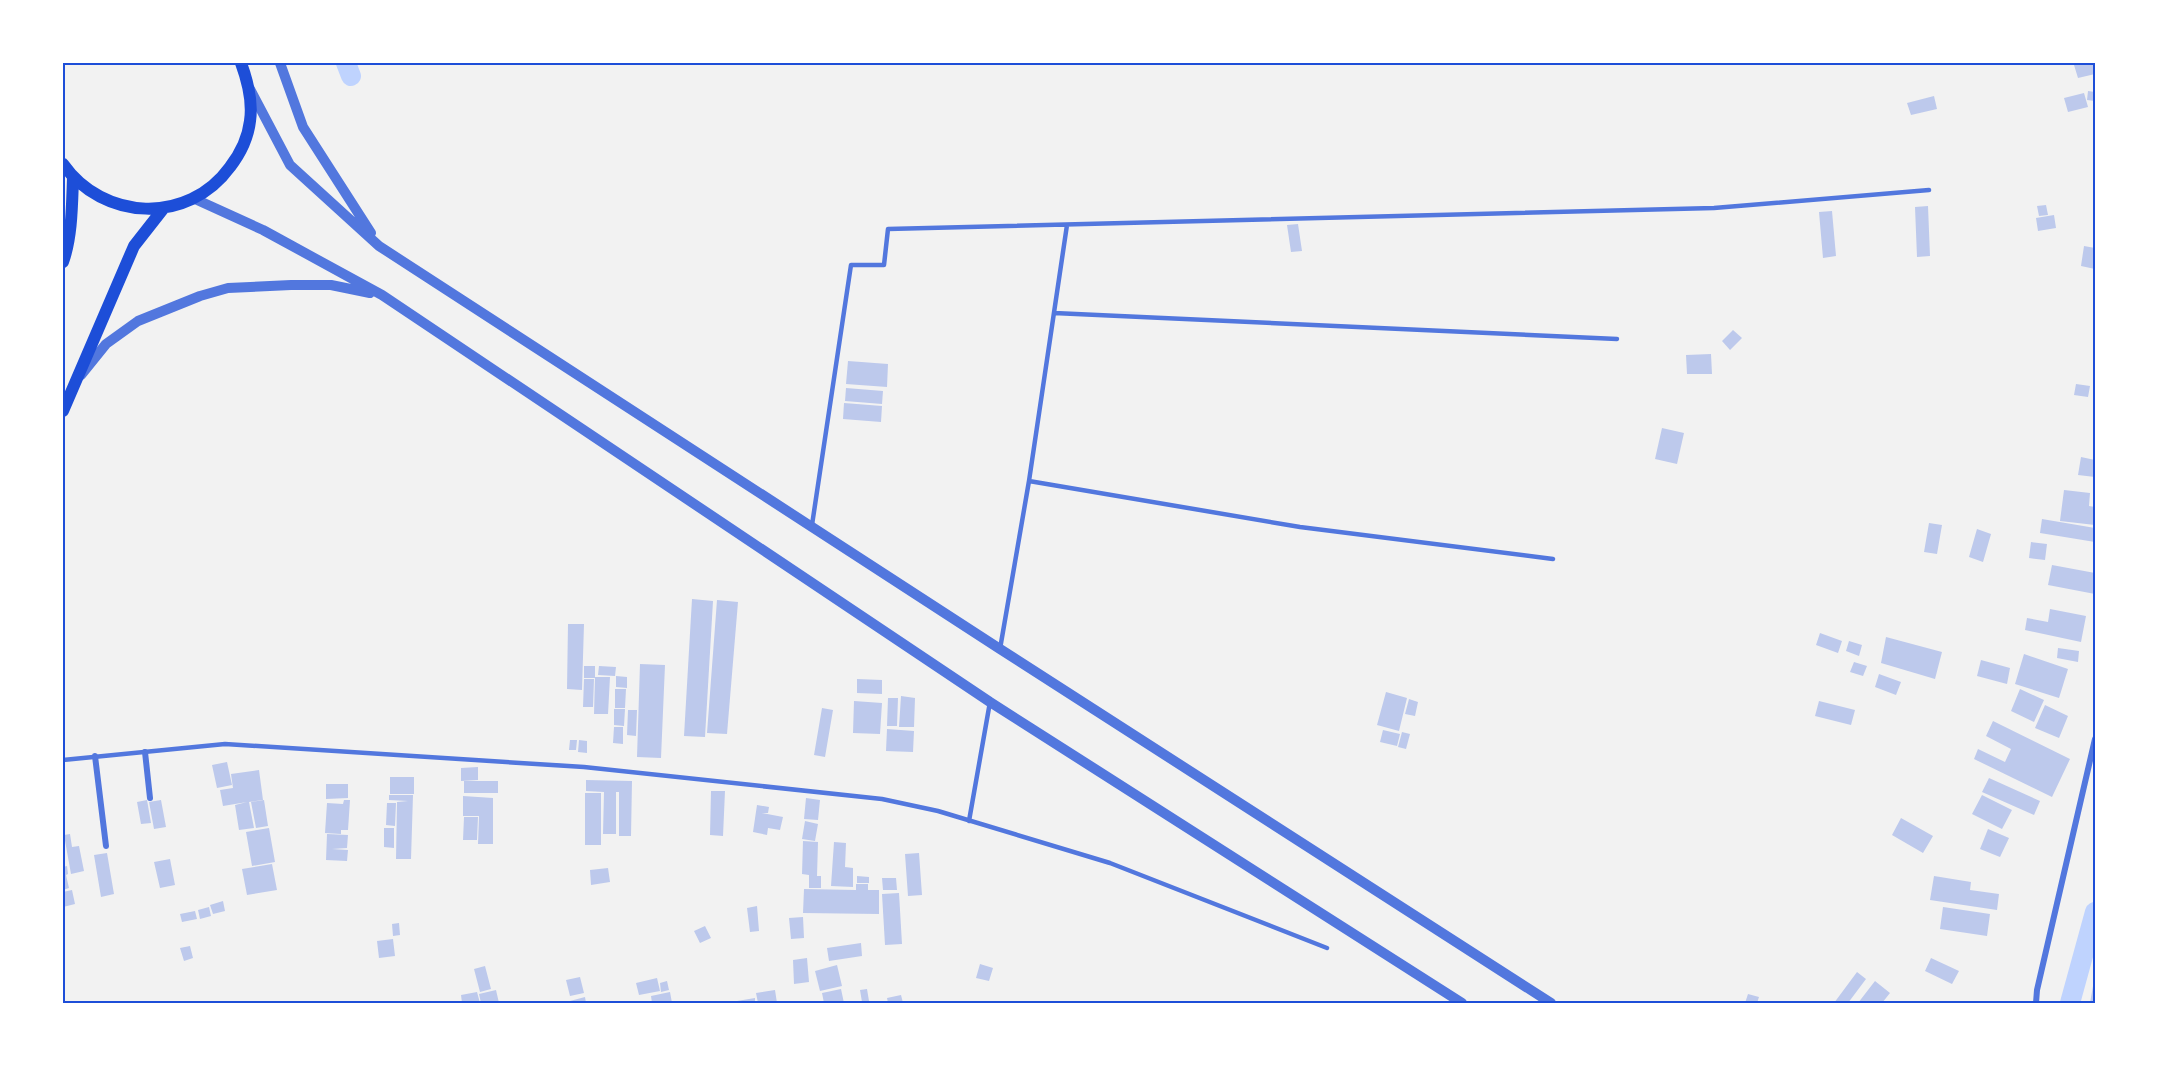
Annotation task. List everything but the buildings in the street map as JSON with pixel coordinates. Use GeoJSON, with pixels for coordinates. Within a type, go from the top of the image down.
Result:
{"type":"FeatureCollection","features":[{"type":"Feature","properties":{"kind":"main road"},"geometry":{"type":"LineString","coordinates":[[63,164],[73,178],[99,198],[130,208],[163,209],[195,199],[221,180],[240,153],[250,121],[250,88],[241,63]]}},
{"type":"Feature","properties":{"kind":"main road"},"geometry":{"type":"LineString","coordinates":[[63,262],[72,205],[73,178]]}},
{"type":"Feature","properties":{"kind":"main road"},"geometry":{"type":"LineString","coordinates":[[63,411],[134,246],[163,209]]}},
{"type":"Feature","properties":{"kind":"street"},"geometry":{"type":"LineString","coordinates":[[280,63],[303,127],[379,246]]}},
{"type":"Feature","properties":{"kind":"street"},"geometry":{"type":"LineString","coordinates":[[250,88],[290,165],[379,246],[1551,1003]]}},
{"type":"Feature","properties":{"kind":"street"},"geometry":{"type":"LineString","coordinates":[[195,199],[263,230],[382,295],[990,702],[1462,1003]]}},
{"type":"Feature","properties":{"kind":"street"},"geometry":{"type":"LineString","coordinates":[[73,384],[106,344],[138,321],[172,305],[200,296],[228,288],[291,285],[331,285],[382,295]]}},
{"type":"Feature","properties":{"kind":"street"},"geometry":{"type":"LineString","coordinates":[[2036,1003],[2095,739]]}},
{"type":"Feature","properties":{"kind":"street"},"geometry":{"type":"LineString","coordinates":[[145,752],[150,798]]}},
{"type":"Feature","properties":{"kind":"street"},"geometry":{"type":"LineString","coordinates":[[95,756],[105,846]]}},
{"type":"Feature","properties":{"kind":"lane"},"geometry":{"type":"LineString","coordinates":[[812,525],[851,265],[884,265],[888,229],[1714,208],[1929,190]]}},
{"type":"Feature","properties":{"kind":"lane"},"geometry":{"type":"LineString","coordinates":[[1000,649],[1029,481],[1067,225]]}},
{"type":"Feature","properties":{"kind":"lane"},"geometry":{"type":"LineString","coordinates":[[1054,313],[1617,339]]}},
{"type":"Feature","properties":{"kind":"lane"},"geometry":{"type":"LineString","coordinates":[[1029,481],[1300,527],[1552,559]]}},
{"type":"Feature","properties":{"kind":"lane"},"geometry":{"type":"LineString","coordinates":[[969,821],[990,702]]}},
{"type":"Feature","properties":{"kind":"lane"},"geometry":{"type":"LineString","coordinates":[[63,760],[225,744],[584,767],[882,799],[938,811],[1110,863],[1327,948]]}},
{"type":"Feature","properties":{"kind":"waterway"},"geometry":{"type":"LineString","coordinates":[[346,63],[351,76]]}},
{"type":"Feature","properties":{"kind":"waterway"},"geometry":{"type":"LineString","coordinates":[[2070,1003],[2095,912]]}}]}
